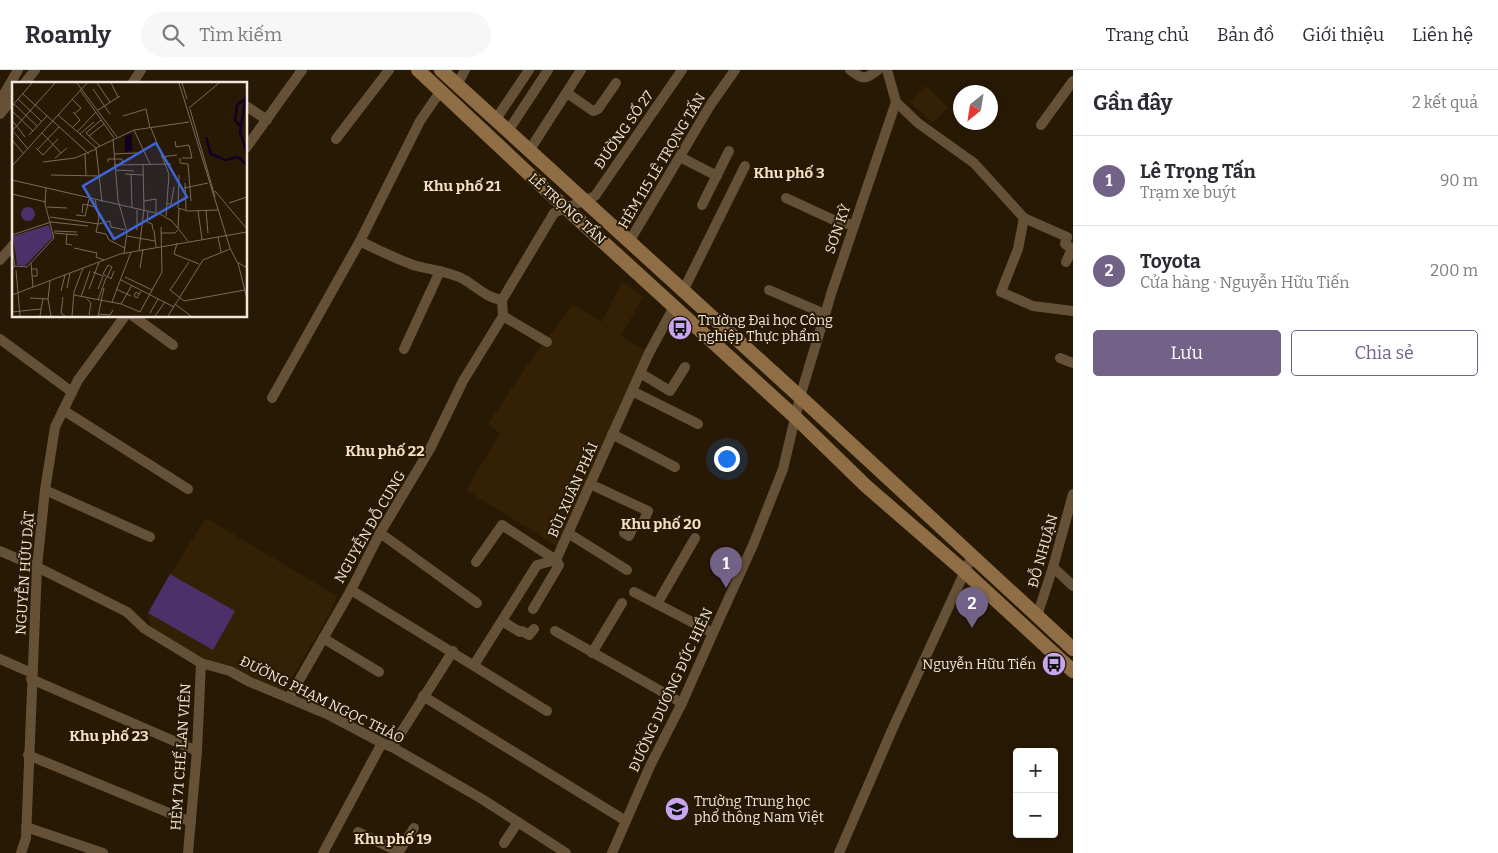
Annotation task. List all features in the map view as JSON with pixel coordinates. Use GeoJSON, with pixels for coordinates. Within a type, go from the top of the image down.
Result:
{"type":"FeatureCollection","features":[{"type":"Feature","properties":{"kind":"main road","name":"LÊ TRỌNG TẤN"},"geometry":{"type":"LineString","coordinates":[[418,70],[795,417],[866,486],[964,571],[1073,671]]}},
{"type":"Feature","properties":{"kind":"main road","name":"LÊ TRỌNG TẤN"},"geometry":{"type":"LineString","coordinates":[[441,70],[1073,649]]}},
{"type":"Feature","properties":{"kind":"street"},"geometry":{"type":"LineString","coordinates":[[0,101],[18,70]]}},
{"type":"Feature","properties":{"kind":"street"},"geometry":{"type":"LineString","coordinates":[[26,82],[35,70]]}},
{"type":"Feature","properties":{"kind":"street"},"geometry":{"type":"LineString","coordinates":[[133,82],[141,70]]}},
{"type":"Feature","properties":{"kind":"street"},"geometry":{"type":"LineString","coordinates":[[248,145],[302,70]]}},
{"type":"Feature","properties":{"kind":"street"},"geometry":{"type":"LineString","coordinates":[[336,139],[389,70]]}},
{"type":"Feature","properties":{"kind":"street"},"geometry":{"type":"LineString","coordinates":[[457,85],[465,70]]}},
{"type":"Feature","properties":{"kind":"street"},"geometry":{"type":"LineString","coordinates":[[496,120],[529,70]]}},
{"type":"Feature","properties":{"kind":"street"},"geometry":{"type":"LineString","coordinates":[[508,130],[548,70]]}},
{"type":"Feature","properties":{"kind":"street"},"geometry":{"type":"LineString","coordinates":[[529,151],[581,70]]}},
{"type":"Feature","properties":{"kind":"street","name":"ĐƯỜNG SỐ 27"},"geometry":{"type":"LineString","coordinates":[[583,201],[595,196],[682,70]]}},
{"type":"Feature","properties":{"kind":"street","name":"HẺM 115 LÊ TRỌNG TẤN"},"geometry":{"type":"LineString","coordinates":[[629,242],[711,104],[735,70]]}},
{"type":"Feature","properties":{"kind":"street"},"geometry":{"type":"LineString","coordinates":[[850,70],[861,78],[867,78],[878,70]]}},
{"type":"Feature","properties":{"kind":"street"},"geometry":{"type":"LineString","coordinates":[[887,70],[896,102],[918,123],[974,163],[1024,218],[1070,236],[1065,244],[1072,250],[1066,262]]}},
{"type":"Feature","properties":{"kind":"street"},"geometry":{"type":"LineString","coordinates":[[1041,126],[1073,81]]}},
{"type":"Feature","properties":{"kind":"street"},"geometry":{"type":"LineString","coordinates":[[566,93],[593,111],[598,109],[616,83]]}},
{"type":"Feature","properties":{"kind":"street"},"geometry":{"type":"LineString","coordinates":[[272,398],[360,241],[420,121],[440,92]]}},
{"type":"Feature","properties":{"kind":"street"},"geometry":{"type":"LineString","coordinates":[[0,114],[12,99]]}},
{"type":"Feature","properties":{"kind":"street","name":"SƠN KỲ"},"geometry":{"type":"LineString","coordinates":[[800,397],[825,314],[896,102]]}},
{"type":"Feature","properties":{"kind":"street"},"geometry":{"type":"LineString","coordinates":[[248,107],[267,120]]}},
{"type":"Feature","properties":{"kind":"street"},"geometry":{"type":"LineString","coordinates":[[702,205],[729,151]]}},
{"type":"Feature","properties":{"kind":"street"},"geometry":{"type":"LineString","coordinates":[[680,157],[717,176]]}},
{"type":"Feature","properties":{"kind":"street"},"geometry":{"type":"LineString","coordinates":[[683,290],[745,166]]}},
{"type":"Feature","properties":{"kind":"street"},"geometry":{"type":"LineString","coordinates":[[786,198],[838,222],[854,225]]}},
{"type":"Feature","properties":{"kind":"street"},"geometry":{"type":"LineString","coordinates":[[547,342],[503,316],[502,300],[554,213],[583,201]]}},
{"type":"Feature","properties":{"kind":"street"},"geometry":{"type":"LineString","coordinates":[[1024,218],[1018,249],[1000,292],[1033,306],[1073,311]]}},
{"type":"Feature","properties":{"kind":"street"},"geometry":{"type":"LineString","coordinates":[[360,241],[414,265],[440,271],[465,280],[494,299],[502,300]]}},
{"type":"Feature","properties":{"kind":"street"},"geometry":{"type":"LineString","coordinates":[[0,260],[12,246]]}},
{"type":"Feature","properties":{"kind":"street"},"geometry":{"type":"LineString","coordinates":[[404,349],[440,271]]}},
{"type":"Feature","properties":{"kind":"street"},"geometry":{"type":"LineString","coordinates":[[768,290],[825,314]]}},
{"type":"Feature","properties":{"kind":"street","name":"BÙI XUÂN PHÁI"},"geometry":{"type":"LineString","coordinates":[[474,665],[537,565],[556,560],[649,353],[674,307]]}},
{"type":"Feature","properties":{"kind":"street","name":"NGUYỄN ĐỖ CUNG"},"geometry":{"type":"LineString","coordinates":[[290,698],[351,590],[380,533],[430,449],[463,381],[503,316]]}},
{"type":"Feature","properties":{"kind":"street","name":"NGUYỄN HỮU DẬT"},"geometry":{"type":"LineString","coordinates":[[21,853],[26,838],[37,567],[45,490],[55,427],[78,380],[124,318]]}},
{"type":"Feature","properties":{"kind":"street"},"geometry":{"type":"LineString","coordinates":[[136,318],[173,345]]}},
{"type":"Feature","properties":{"kind":"street"},"geometry":{"type":"LineString","coordinates":[[0,340],[72,392]]}},
{"type":"Feature","properties":{"kind":"street"},"geometry":{"type":"LineString","coordinates":[[1060,358],[1073,363]]}},
{"type":"Feature","properties":{"kind":"street"},"geometry":{"type":"LineString","coordinates":[[640,374],[670,391],[685,367]]}},
{"type":"Feature","properties":{"kind":"street"},"geometry":{"type":"LineString","coordinates":[[632,391],[698,424]]}},
{"type":"Feature","properties":{"kind":"street","name":"ĐƯỜNG DƯƠNG ĐỨC HIỀN"},"geometry":{"type":"LineString","coordinates":[[612,853],[650,766],[682,703],[753,545],[783,469],[800,397]]}},
{"type":"Feature","properties":{"kind":"street"},"geometry":{"type":"LineString","coordinates":[[63,410],[188,488]]}},
{"type":"Feature","properties":{"kind":"street"},"geometry":{"type":"LineString","coordinates":[[612,434],[675,467]]}},
{"type":"Feature","properties":{"kind":"street"},"geometry":{"type":"LineString","coordinates":[[590,484],[648,511],[642,525],[635,524],[629,536],[624,533]]}},
{"type":"Feature","properties":{"kind":"street"},"geometry":{"type":"LineString","coordinates":[[45,490],[150,537]]}},
{"type":"Feature","properties":{"kind":"street","name":"ĐỖ NHUẬN"},"geometry":{"type":"LineString","coordinates":[[1037,616],[1054,567],[1073,494]]}},
{"type":"Feature","properties":{"kind":"street"},"geometry":{"type":"LineString","coordinates":[[476,562],[502,525],[556,560],[560,564],[533,609]]}},
{"type":"Feature","properties":{"kind":"street"},"geometry":{"type":"LineString","coordinates":[[1064,530],[1073,539]]}},
{"type":"Feature","properties":{"kind":"street"},"geometry":{"type":"LineString","coordinates":[[380,533],[477,603]]}},
{"type":"Feature","properties":{"kind":"street"},"geometry":{"type":"LineString","coordinates":[[568,533],[627,570]]}},
{"type":"Feature","properties":{"kind":"street"},"geometry":{"type":"LineString","coordinates":[[658,604],[694,538]]}},
{"type":"Feature","properties":{"kind":"street","name":"ĐƯỜNG PHẠM NGỌC THẢO"},"geometry":{"type":"LineString","coordinates":[[0,551],[37,567],[127,612],[145,629],[201,663],[230,670],[250,682],[329,715],[387,745],[482,799],[566,853]]}},
{"type":"Feature","properties":{"kind":"street"},"geometry":{"type":"LineString","coordinates":[[839,853],[892,730],[972,556]]}},
{"type":"Feature","properties":{"kind":"street"},"geometry":{"type":"LineString","coordinates":[[1054,567],[1073,586]]}},
{"type":"Feature","properties":{"kind":"street"},"geometry":{"type":"LineString","coordinates":[[351,590],[453,651],[547,711]]}},
{"type":"Feature","properties":{"kind":"street"},"geometry":{"type":"LineString","coordinates":[[634,592],[713,633]]}},
{"type":"Feature","properties":{"kind":"street"},"geometry":{"type":"LineString","coordinates":[[592,653],[622,603]]}},
{"type":"Feature","properties":{"kind":"street"},"geometry":{"type":"LineString","coordinates":[[502,621],[529,635],[534,629]]}},
{"type":"Feature","properties":{"kind":"street"},"geometry":{"type":"LineString","coordinates":[[555,631],[682,703]]}},
{"type":"Feature","properties":{"kind":"street"},"geometry":{"type":"LineString","coordinates":[[323,638],[379,672]]}},
{"type":"Feature","properties":{"kind":"street"},"geometry":{"type":"LineString","coordinates":[[323,853],[387,745],[424,696],[453,651]]}},
{"type":"Feature","properties":{"kind":"street"},"geometry":{"type":"LineString","coordinates":[[0,659],[32,676],[197,751]]}},
{"type":"Feature","properties":{"kind":"street","name":"HẺM 71 CHẾ LAN VIÊN"},"geometry":{"type":"LineString","coordinates":[[188,853],[197,751],[201,663]]}},
{"type":"Feature","properties":{"kind":"street"},"geometry":{"type":"LineString","coordinates":[[424,696],[626,821]]}},
{"type":"Feature","properties":{"kind":"street"},"geometry":{"type":"LineString","coordinates":[[28,755],[191,822]]}},
{"type":"Feature","properties":{"kind":"street"},"geometry":{"type":"LineString","coordinates":[[504,843],[518,822]]}},
{"type":"Feature","properties":{"kind":"street"},"geometry":{"type":"LineString","coordinates":[[26,827],[102,853]]}},
{"type":"Feature","properties":{"kind":"street"},"geometry":{"type":"LineString","coordinates":[[358,832],[398,853],[414,828]]}},
{"type":"Feature","properties":{"kind":"shaded area"},"geometry":{"type":"Polygon","coordinates":[[[926,86],[948,107],[933,123],[910,102],[926,86]]]}},
{"type":"Feature","properties":{"kind":"shaded area"},"geometry":{"type":"Polygon","coordinates":[[[622,281],[643,297],[621,336],[649,353],[558,547],[466,490],[500,433],[488,424],[528,364],[573,304],[602,322],[622,281]]]}},
{"type":"Feature","properties":{"kind":"shaded area"},"geometry":{"type":"Polygon","coordinates":[[[206,518],[337,596],[329,615],[283,693],[230,665],[199,657],[150,626],[148,613],[170,574],[206,518]]]}},
{"type":"Feature","properties":{"kind":"shaded area"},"geometry":{"type":"Polygon","coordinates":[[[170,574],[235,611],[213,650],[148,613],[170,574]]]}},
{"type":"Feature","properties":{"kind":"place","name":"Trường Đại học Công nghiệp Thực phẩm"},"geometry":{"type":"Point","coordinates":[680,328]}},
{"type":"Feature","properties":{"kind":"place","name":"Lê Trọng Tấn"},"geometry":{"type":"Point","coordinates":[726,588]}},
{"type":"Feature","properties":{"kind":"place","name":"Toyota"},"geometry":{"type":"Point","coordinates":[972,628]}},
{"type":"Feature","properties":{"kind":"place","name":"Nguyễn Hữu Tiến"},"geometry":{"type":"Point","coordinates":[1054,664]}},
{"type":"Feature","properties":{"kind":"place","name":"Trường Trung học phổ thông Nam Việt"},"geometry":{"type":"Point","coordinates":[677,809]}},
{"type":"Feature","properties":{"kind":"district","name":"Khu phố 3"},"geometry":{"type":"Point","coordinates":[789,173]}},
{"type":"Feature","properties":{"kind":"district","name":"Khu phố 21"},"geometry":{"type":"Point","coordinates":[462,186]}},
{"type":"Feature","properties":{"kind":"district","name":"Khu phố 22"},"geometry":{"type":"Point","coordinates":[385,451]}},
{"type":"Feature","properties":{"kind":"district","name":"Khu phố 20"},"geometry":{"type":"Point","coordinates":[661,524]}},
{"type":"Feature","properties":{"kind":"district","name":"Khu phố 23"},"geometry":{"type":"Point","coordinates":[109,736]}},
{"type":"Feature","properties":{"kind":"district","name":"Khu phố 19"},"geometry":{"type":"Point","coordinates":[393,839]}}]}
